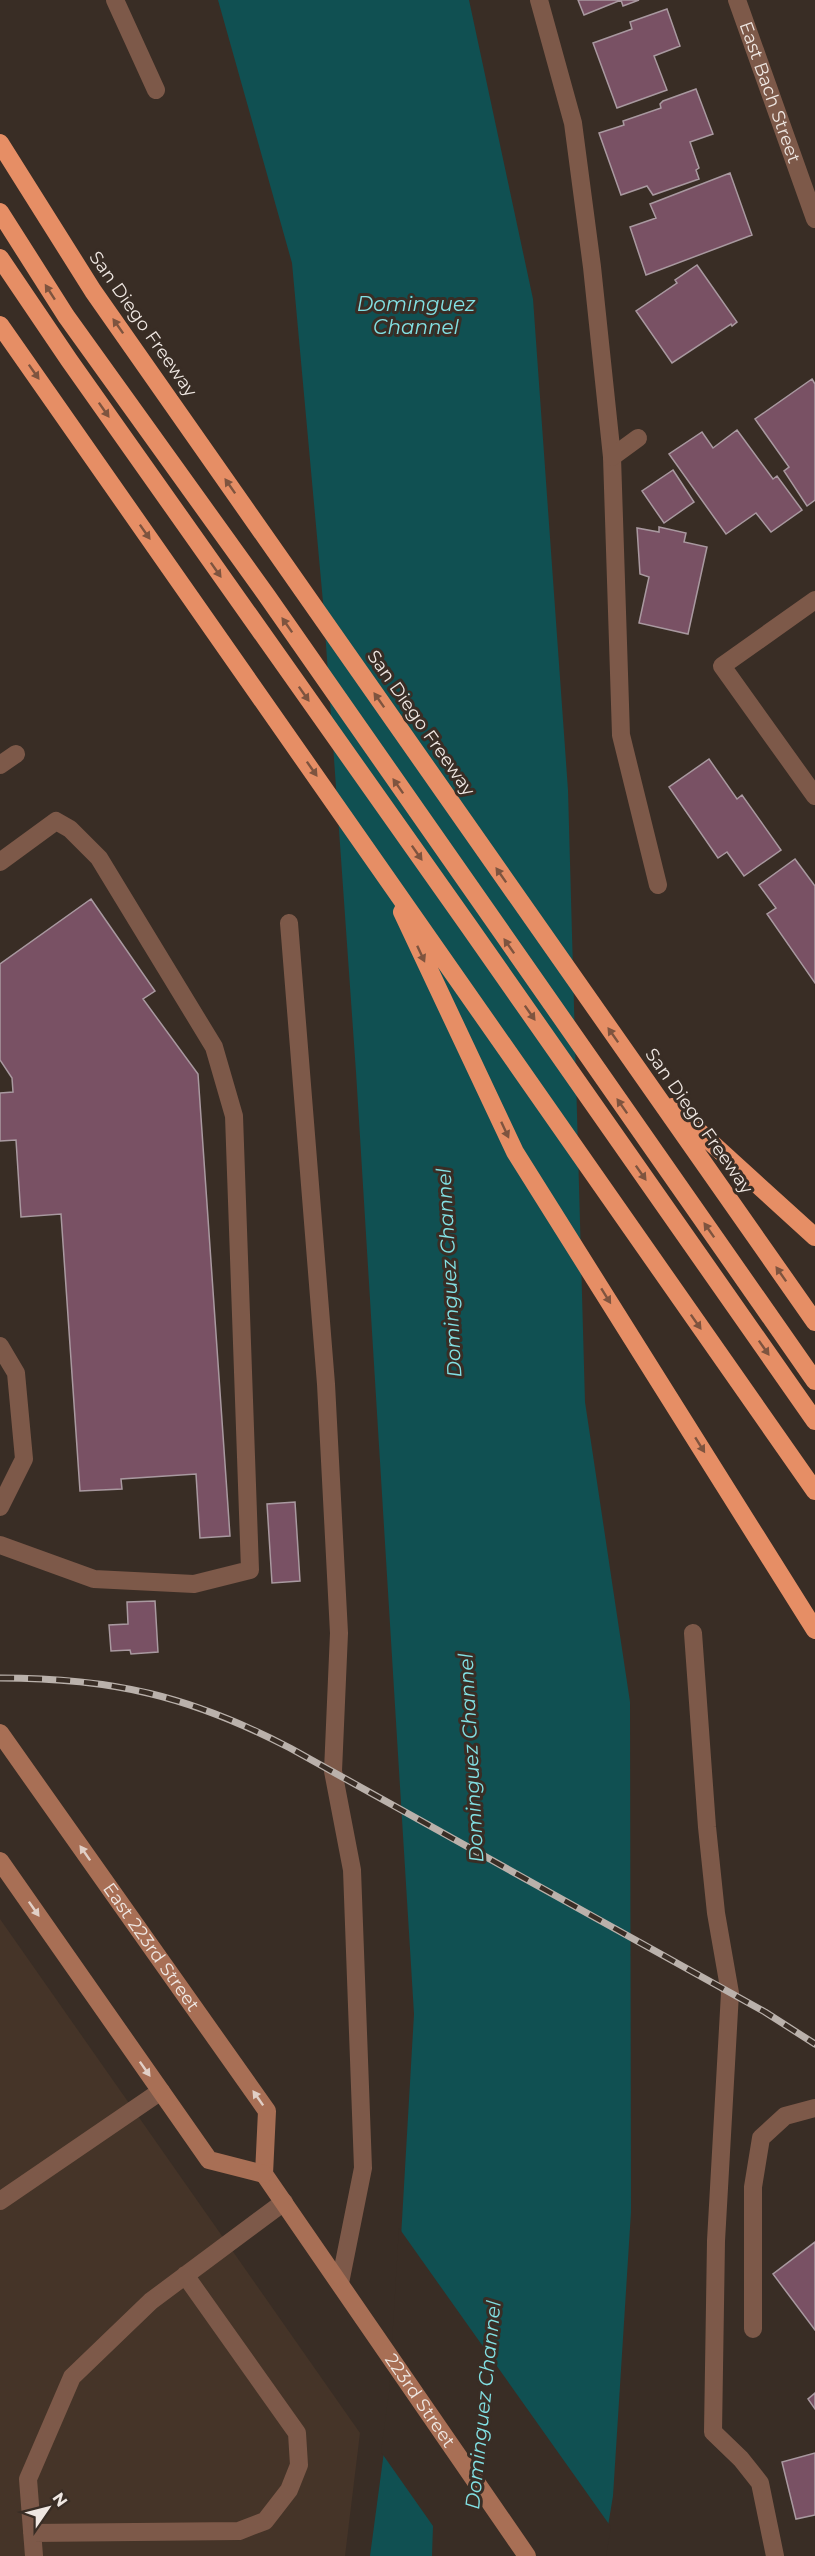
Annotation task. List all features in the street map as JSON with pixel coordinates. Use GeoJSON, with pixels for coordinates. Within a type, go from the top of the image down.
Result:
{"type":"FeatureCollection","features":[{"type":"Feature","properties":{"kind":"highway","name":"San Diego Freeway"},"geometry":{"type":"LineString","coordinates":[[0,143],[93,291],[815,1322]]}},
{"type":"Feature","properties":{"kind":"highway"},"geometry":{"type":"LineString","coordinates":[[0,212],[66,316],[267,596],[815,1381]]}},
{"type":"Feature","properties":{"kind":"highway"},"geometry":{"type":"LineString","coordinates":[[0,258],[270,647],[815,1421]]}},
{"type":"Feature","properties":{"kind":"highway"},"geometry":{"type":"LineString","coordinates":[[0,325],[815,1491]]}},
{"type":"Feature","properties":{"kind":"highway"},"geometry":{"type":"LineString","coordinates":[[378,863],[515,1152],[815,1630]]}},
{"type":"Feature","properties":{"kind":"highway"},"geometry":{"type":"LineString","coordinates":[[647,1083],[815,1237]]}},
{"type":"Feature","properties":{"kind":"main road","name":"East 223rd Street"},"geometry":{"type":"LineString","coordinates":[[0,1733],[267,2111],[264,2174]]}},
{"type":"Feature","properties":{"kind":"main road"},"geometry":{"type":"LineString","coordinates":[[0,1862],[209,2160],[264,2174],[340,2283]]}},
{"type":"Feature","properties":{"kind":"main road","name":"223rd Street"},"geometry":{"type":"LineString","coordinates":[[340,2283],[527,2556]]}},
{"type":"Feature","properties":{"kind":"street"},"geometry":{"type":"LineString","coordinates":[[115,0],[156,90]]}},
{"type":"Feature","properties":{"kind":"street"},"geometry":{"type":"LineString","coordinates":[[539,0],[573,123],[592,267],[612,457],[621,735],[658,885]]}},
{"type":"Feature","properties":{"kind":"street","name":"East Bach Street"},"geometry":{"type":"LineString","coordinates":[[737,0],[815,219]]}},
{"type":"Feature","properties":{"kind":"street"},"geometry":{"type":"LineString","coordinates":[[612,457],[638,438]]}},
{"type":"Feature","properties":{"kind":"street"},"geometry":{"type":"LineString","coordinates":[[815,600],[722,666],[815,796]]}},
{"type":"Feature","properties":{"kind":"street"},"geometry":{"type":"LineString","coordinates":[[0,765],[16,754]]}},
{"type":"Feature","properties":{"kind":"street"},"geometry":{"type":"LineString","coordinates":[[0,862],[56,821],[70,829],[99,858],[214,1047],[234,1116],[250,1569],[194,1584],[94,1579],[0,1545]]}},
{"type":"Feature","properties":{"kind":"street"},"geometry":{"type":"LineString","coordinates":[[289,923],[326,1384],[339,1633],[333,1771],[352,1870],[363,2168],[340,2283]]}},
{"type":"Feature","properties":{"kind":"street"},"geometry":{"type":"LineString","coordinates":[[0,1346],[16,1373],[24,1458],[0,1507]]}},
{"type":"Feature","properties":{"kind":"street"},"geometry":{"type":"LineString","coordinates":[[693,1634],[707,1827],[716,1913],[730,1993],[716,2241],[713,2432],[741,2459],[760,2483],[775,2556]]}},
{"type":"Feature","properties":{"kind":"street"},"geometry":{"type":"LineString","coordinates":[[0,2201],[161,2091]]}},
{"type":"Feature","properties":{"kind":"street"},"geometry":{"type":"LineString","coordinates":[[753,2329],[753,2187],[761,2138],[785,2116],[815,2108]]}},
{"type":"Feature","properties":{"kind":"street"},"geometry":{"type":"LineString","coordinates":[[34,2556],[28,2480],[72,2377],[151,2301],[284,2202]]}},
{"type":"Feature","properties":{"kind":"street"},"geometry":{"type":"LineString","coordinates":[[32,2533],[239,2531],[265,2521],[289,2490],[299,2465],[297,2433],[185,2275]]}},
{"type":"Feature","properties":{"kind":"shaded area"},"geometry":{"type":"Polygon","coordinates":[[[0,1919],[360,2433],[345,2556],[0,2556],[0,1919]]]}},
{"type":"Feature","properties":{"kind":"water","name":"Dominguez Channel"},"geometry":{"type":"Polygon","coordinates":[[[218,0],[469,0],[533,299],[568,790],[585,1402],[630,1702],[631,2212],[613,2496],[603,2556],[370,2556],[392,2392],[414,2014],[356,1072],[323,602],[292,263],[218,0]]]}},
{"type":"Feature","properties":{"kind":"pier"},"geometry":{"type":"Polygon","coordinates":[[[399,2228],[611,2527],[606,2556],[432,2556],[433,2526],[381,2452],[389,2392],[399,2228]]]}},
{"type":"Feature","properties":{"kind":"building"},"geometry":{"type":"Polygon","coordinates":[[[578,0],[621,0],[584,15],[578,0]]]}},
{"type":"Feature","properties":{"kind":"building"},"geometry":{"type":"Polygon","coordinates":[[[621,0],[639,0],[623,6],[621,0]]]}},
{"type":"Feature","properties":{"kind":"building"},"geometry":{"type":"Polygon","coordinates":[[[667,9],[680,46],[654,56],[667,90],[617,108],[593,43],[632,29],[630,22],[667,9]]]}},
{"type":"Feature","properties":{"kind":"building"},"geometry":{"type":"Polygon","coordinates":[[[696,89],[713,134],[690,142],[699,168],[696,170],[699,179],[653,195],[647,186],[621,195],[599,133],[624,125],[623,121],[661,108],[660,104],[663,101],[696,89]]]}},
{"type":"Feature","properties":{"kind":"building"},"geometry":{"type":"Polygon","coordinates":[[[730,173],[752,235],[646,275],[630,227],[656,218],[650,204],[730,173]]]}},
{"type":"Feature","properties":{"kind":"building"},"geometry":{"type":"Polygon","coordinates":[[[697,265],[737,322],[672,363],[636,311],[677,283],[675,280],[697,265]]]}},
{"type":"Feature","properties":{"kind":"building"},"geometry":{"type":"Polygon","coordinates":[[[812,379],[815,384],[815,500],[807,506],[784,471],[789,467],[755,419],[812,379]]]}},
{"type":"Feature","properties":{"kind":"building"},"geometry":{"type":"Polygon","coordinates":[[[737,430],[773,479],[777,476],[802,510],[771,532],[756,513],[726,534],[669,454],[702,432],[713,448],[737,430]]]}},
{"type":"Feature","properties":{"kind":"building"},"geometry":{"type":"Polygon","coordinates":[[[673,470],[694,502],[664,523],[642,491],[673,470]]]}},
{"type":"Feature","properties":{"kind":"building"},"geometry":{"type":"Polygon","coordinates":[[[659,527],[686,533],[684,542],[707,547],[688,634],[639,623],[649,577],[640,574],[637,528],[659,532],[659,527]]]}},
{"type":"Feature","properties":{"kind":"building"},"geometry":{"type":"Polygon","coordinates":[[[709,759],[737,799],[742,795],[781,850],[744,876],[727,852],[718,858],[669,787],[709,759]]]}},
{"type":"Feature","properties":{"kind":"building"},"geometry":{"type":"Polygon","coordinates":[[[795,859],[815,886],[815,983],[767,914],[776,908],[759,885],[795,859]]]}},
{"type":"Feature","properties":{"kind":"building"},"geometry":{"type":"Polygon","coordinates":[[[91,899],[155,991],[143,999],[198,1074],[230,1536],[200,1538],[196,1474],[121,1479],[122,1489],[80,1491],[61,1214],[21,1217],[16,1140],[0,1141],[0,1093],[13,1092],[12,1078],[0,1060],[0,964],[91,899]]]}},
{"type":"Feature","properties":{"kind":"building"},"geometry":{"type":"Polygon","coordinates":[[[295,1502],[300,1581],[272,1583],[267,1504],[295,1502]]]}},
{"type":"Feature","properties":{"kind":"building"},"geometry":{"type":"Polygon","coordinates":[[[155,1601],[158,1652],[131,1654],[130,1650],[111,1651],[109,1625],[128,1624],[127,1602],[155,1601]]]}},
{"type":"Feature","properties":{"kind":"building"},"geometry":{"type":"Polygon","coordinates":[[[815,2242],[815,2330],[773,2274],[815,2242]]]}},
{"type":"Feature","properties":{"kind":"building"},"geometry":{"type":"Polygon","coordinates":[[[815,2393],[815,2409],[808,2399],[815,2393]]]}},
{"type":"Feature","properties":{"kind":"building"},"geometry":{"type":"Polygon","coordinates":[[[815,2453],[815,2515],[796,2519],[782,2462],[815,2453]]]}},
{"type":"Feature","properties":{"kind":"railway"},"geometry":{"type":"LineString","coordinates":[[0,1678],[41,1679],[115,1686],[184,1703],[253,1730],[290,1748],[765,2012],[815,2044]]}}]}
